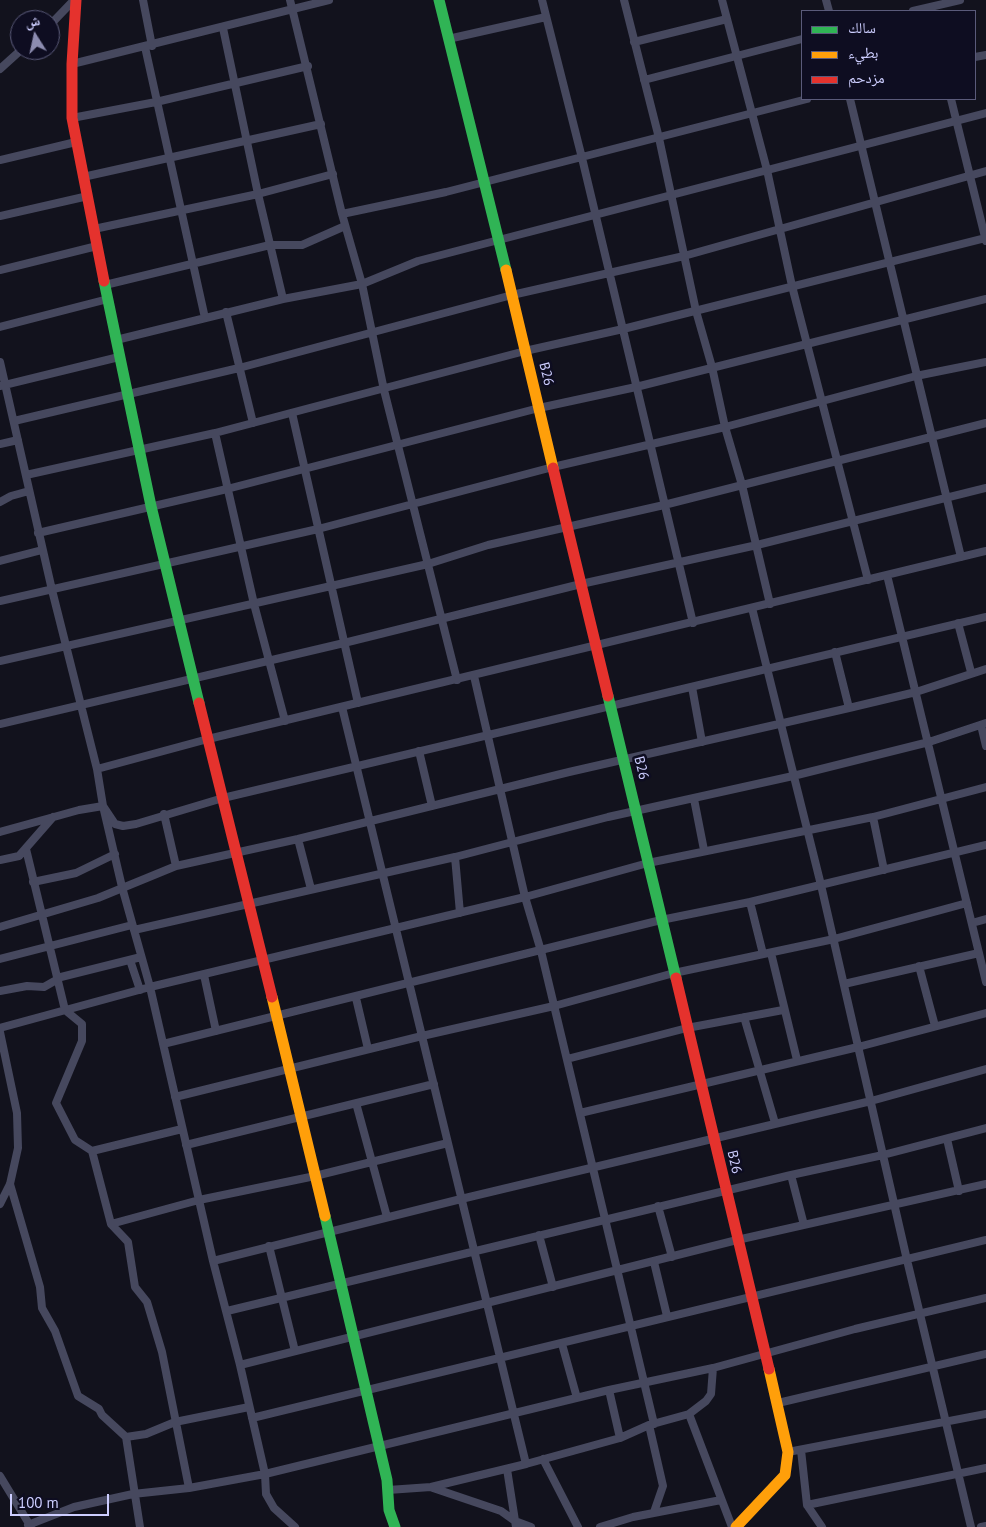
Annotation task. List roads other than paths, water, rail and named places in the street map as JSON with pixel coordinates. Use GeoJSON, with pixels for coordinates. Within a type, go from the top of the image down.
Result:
{"type":"FeatureCollection","features":[{"type":"Feature","properties":{"kind":"main road"},"geometry":{"type":"LineString","coordinates":[[75,0],[72,118],[119,357],[151,506],[167,564],[288,1069],[342,1284],[388,1490],[387,1502],[395,1527]]}},
{"type":"Feature","properties":{"kind":"main road","name":"B26"},"geometry":{"type":"LineString","coordinates":[[439,0],[554,466],[737,1240],[778,1403],[788,1452],[785,1475],[736,1527]]}},
{"type":"Feature","properties":{"kind":"street"},"geometry":{"type":"LineString","coordinates":[[60,15],[75,0]]}},
{"type":"Feature","properties":{"kind":"street"},"geometry":{"type":"LineString","coordinates":[[143,0],[156,102],[205,318]]}},
{"type":"Feature","properties":{"kind":"street"},"geometry":{"type":"LineString","coordinates":[[290,0],[308,66],[345,226],[362,284],[384,390],[456,680]]}},
{"type":"Feature","properties":{"kind":"street"},"geometry":{"type":"LineString","coordinates":[[72,64],[223,28],[329,0]]}},
{"type":"Feature","properties":{"kind":"street"},"geometry":{"type":"LineString","coordinates":[[542,0],[582,158],[692,623]]}},
{"type":"Feature","properties":{"kind":"street"},"geometry":{"type":"LineString","coordinates":[[624,0],[659,138],[696,311],[712,367],[725,427],[742,485],[770,604]]}},
{"type":"Feature","properties":{"kind":"street"},"geometry":{"type":"LineString","coordinates":[[722,0],[767,170],[792,286],[868,580]]}},
{"type":"Feature","properties":{"kind":"street"},"geometry":{"type":"LineString","coordinates":[[916,10],[960,0]]}},
{"type":"Feature","properties":{"kind":"street"},"geometry":{"type":"LineString","coordinates":[[448,39],[546,17]]}},
{"type":"Feature","properties":{"kind":"street"},"geometry":{"type":"LineString","coordinates":[[634,42],[727,19]]}},
{"type":"Feature","properties":{"kind":"street"},"geometry":{"type":"LineString","coordinates":[[223,28],[246,140],[283,299]]}},
{"type":"Feature","properties":{"kind":"street"},"geometry":{"type":"LineString","coordinates":[[644,80],[801,39]]}},
{"type":"Feature","properties":{"kind":"street"},"geometry":{"type":"LineString","coordinates":[[0,69],[10,60]]}},
{"type":"Feature","properties":{"kind":"street"},"geometry":{"type":"LineString","coordinates":[[72,118],[156,102],[308,66]]}},
{"type":"Feature","properties":{"kind":"street"},"geometry":{"type":"LineString","coordinates":[[342,214],[485,182],[803,100]]}},
{"type":"Feature","properties":{"kind":"street"},"geometry":{"type":"LineString","coordinates":[[850,100],[876,202],[930,436],[961,557]]}},
{"type":"Feature","properties":{"kind":"street"},"geometry":{"type":"LineString","coordinates":[[26,475],[215,433],[384,390],[525,351],[623,329],[890,261],[986,239],[951,100]]}},
{"type":"Feature","properties":{"kind":"street"},"geometry":{"type":"LineString","coordinates":[[116,340],[283,299],[362,284],[418,261],[986,113]]}},
{"type":"Feature","properties":{"kind":"street"},"geometry":{"type":"LineString","coordinates":[[83,177],[321,124]]}},
{"type":"Feature","properties":{"kind":"street"},"geometry":{"type":"LineString","coordinates":[[0,160],[76,142]]}},
{"type":"Feature","properties":{"kind":"street"},"geometry":{"type":"LineString","coordinates":[[14,421],[239,368],[512,295],[684,256],[969,174],[986,171]]}},
{"type":"Feature","properties":{"kind":"street"},"geometry":{"type":"LineString","coordinates":[[94,229],[258,194],[333,174]]}},
{"type":"Feature","properties":{"kind":"street"},"geometry":{"type":"LineString","coordinates":[[0,216],[88,196]]}},
{"type":"Feature","properties":{"kind":"street"},"geometry":{"type":"LineString","coordinates":[[105,285],[270,245],[302,245],[345,226]]}},
{"type":"Feature","properties":{"kind":"street"},"geometry":{"type":"LineString","coordinates":[[0,270],[97,246]]}},
{"type":"Feature","properties":{"kind":"street"},"geometry":{"type":"LineString","coordinates":[[0,327],[108,299]]}},
{"type":"Feature","properties":{"kind":"street"},"geometry":{"type":"LineString","coordinates":[[38,533],[304,470],[539,408],[636,387],[902,318],[986,299]]}},
{"type":"Feature","properties":{"kind":"street"},"geometry":{"type":"LineString","coordinates":[[226,312],[253,423]]}},
{"type":"Feature","properties":{"kind":"street"},"geometry":{"type":"LineString","coordinates":[[3,385],[119,357]]}},
{"type":"Feature","properties":{"kind":"street"},"geometry":{"type":"LineString","coordinates":[[0,362],[3,385],[14,421],[42,550],[97,769],[103,806],[122,887],[150,987],[213,1261],[240,1365],[265,1474],[266,1494],[270,1502],[294,1527]]}},
{"type":"Feature","properties":{"kind":"street"},"geometry":{"type":"LineString","coordinates":[[0,601],[318,529],[554,466],[725,427],[916,376],[986,362]]}},
{"type":"Feature","properties":{"kind":"street"},"geometry":{"type":"LineString","coordinates":[[292,413],[358,703]]}},
{"type":"Feature","properties":{"kind":"street"},"geometry":{"type":"LineString","coordinates":[[0,661],[428,564],[488,545],[664,505],[986,423]]}},
{"type":"Feature","properties":{"kind":"street"},"geometry":{"type":"LineString","coordinates":[[215,433],[254,604],[285,720]]}},
{"type":"Feature","properties":{"kind":"street"},"geometry":{"type":"LineString","coordinates":[[0,444],[18,440]]}},
{"type":"Feature","properties":{"kind":"street"},"geometry":{"type":"LineString","coordinates":[[0,724],[194,677],[270,661],[581,584],[757,545],[986,488]]}},
{"type":"Feature","properties":{"kind":"street"},"geometry":{"type":"LineString","coordinates":[[0,502],[11,496],[29,491]]}},
{"type":"Feature","properties":{"kind":"street"},"geometry":{"type":"LineString","coordinates":[[0,561],[42,550]]}},
{"type":"Feature","properties":{"kind":"street"},"geometry":{"type":"LineString","coordinates":[[97,769],[285,720],[474,676],[986,550]]}},
{"type":"Feature","properties":{"kind":"street"},"geometry":{"type":"LineString","coordinates":[[887,575],[929,742],[940,800],[986,982]]}},
{"type":"Feature","properties":{"kind":"street"},"geometry":{"type":"LineString","coordinates":[[752,608],[834,939],[894,1206],[971,1527]]}},
{"type":"Feature","properties":{"kind":"street"},"geometry":{"type":"LineString","coordinates":[[103,806],[115,824],[123,826],[223,798],[986,617]]}},
{"type":"Feature","properties":{"kind":"street"},"geometry":{"type":"LineString","coordinates":[[958,623],[971,672]]}},
{"type":"Feature","properties":{"kind":"street"},"geometry":{"type":"LineString","coordinates":[[835,652],[849,708]]}},
{"type":"Feature","properties":{"kind":"street"},"geometry":{"type":"LineString","coordinates":[[0,927],[98,898],[176,866],[298,839],[623,759],[780,725],[916,692],[986,668]]}},
{"type":"Feature","properties":{"kind":"street"},"geometry":{"type":"LineString","coordinates":[[474,676],[525,897],[541,950],[645,1382],[663,1486],[654,1512]]}},
{"type":"Feature","properties":{"kind":"street"},"geometry":{"type":"LineString","coordinates":[[692,687],[702,742]]}},
{"type":"Feature","properties":{"kind":"street"},"geometry":{"type":"LineString","coordinates":[[342,707],[526,1464]]}},
{"type":"Feature","properties":{"kind":"street"},"geometry":{"type":"LineString","coordinates":[[0,959],[49,945],[249,904],[455,857],[512,841],[793,776],[929,742],[983,724],[986,746]]}},
{"type":"Feature","properties":{"kind":"street"},"geometry":{"type":"LineString","coordinates":[[419,751],[432,806]]}},
{"type":"Feature","properties":{"kind":"street"},"geometry":{"type":"LineString","coordinates":[[0,1028],[150,987],[525,897],[648,863],[704,850],[873,817],[986,787]]}},
{"type":"Feature","properties":{"kind":"street"},"geometry":{"type":"LineString","coordinates":[[694,799],[704,850]]}},
{"type":"Feature","properties":{"kind":"street"},"geometry":{"type":"LineString","coordinates":[[0,832],[53,817],[103,806]]}},
{"type":"Feature","properties":{"kind":"street"},"geometry":{"type":"LineString","coordinates":[[164,814],[176,866]]}},
{"type":"Feature","properties":{"kind":"street"},"geometry":{"type":"LineString","coordinates":[[0,860],[19,856],[53,817]]}},
{"type":"Feature","properties":{"kind":"street"},"geometry":{"type":"LineString","coordinates":[[873,817],[884,870]]}},
{"type":"Feature","properties":{"kind":"street"},"geometry":{"type":"LineString","coordinates":[[298,839],[311,889]]}},
{"type":"Feature","properties":{"kind":"street"},"geometry":{"type":"LineString","coordinates":[[163,1044],[356,998],[661,920],[750,902],[986,845]]}},
{"type":"Feature","properties":{"kind":"street"},"geometry":{"type":"LineString","coordinates":[[26,849],[65,1010],[82,1024],[82,1041],[56,1103],[75,1140],[92,1151],[112,1224],[128,1242],[135,1287],[147,1302],[162,1352],[189,1488]]}},
{"type":"Feature","properties":{"kind":"street"},"geometry":{"type":"LineString","coordinates":[[33,882],[76,873],[115,854]]}},
{"type":"Feature","properties":{"kind":"street"},"geometry":{"type":"LineString","coordinates":[[455,857],[460,913]]}},
{"type":"Feature","properties":{"kind":"street"},"geometry":{"type":"LineString","coordinates":[[750,902],[797,1060]]}},
{"type":"Feature","properties":{"kind":"street"},"geometry":{"type":"LineString","coordinates":[[175,1097],[422,1036],[554,1006],[674,973],[834,939],[967,904]]}},
{"type":"Feature","properties":{"kind":"street"},"geometry":{"type":"LineString","coordinates":[[972,923],[986,920]]}},
{"type":"Feature","properties":{"kind":"street"},"geometry":{"type":"LineString","coordinates":[[844,984],[979,953]]}},
{"type":"Feature","properties":{"kind":"street"},"geometry":{"type":"LineString","coordinates":[[0,991],[28,986],[44,987],[58,978],[141,957]]}},
{"type":"Feature","properties":{"kind":"street"},"geometry":{"type":"LineString","coordinates":[[130,960],[140,990]]}},
{"type":"Feature","properties":{"kind":"street"},"geometry":{"type":"LineString","coordinates":[[920,966],[935,1026]]}},
{"type":"Feature","properties":{"kind":"street"},"geometry":{"type":"LineString","coordinates":[[204,975],[216,1031]]}},
{"type":"Feature","properties":{"kind":"street"},"geometry":{"type":"LineString","coordinates":[[356,998],[368,1049]]}},
{"type":"Feature","properties":{"kind":"street"},"geometry":{"type":"LineString","coordinates":[[567,1059],[687,1028],[783,1010]]}},
{"type":"Feature","properties":{"kind":"street"},"geometry":{"type":"LineString","coordinates":[[580,1113],[700,1082],[858,1047],[986,1013]]}},
{"type":"Feature","properties":{"kind":"street"},"geometry":{"type":"LineString","coordinates":[[744,1017],[775,1123]]}},
{"type":"Feature","properties":{"kind":"street"},"geometry":{"type":"LineString","coordinates":[[0,1032],[17,1113],[18,1148],[10,1184],[0,1204]]}},
{"type":"Feature","properties":{"kind":"street"},"geometry":{"type":"LineString","coordinates":[[213,1261],[329,1231],[871,1101],[986,1069]]}},
{"type":"Feature","properties":{"kind":"street"},"geometry":{"type":"LineString","coordinates":[[186,1145],[434,1084]]}},
{"type":"Feature","properties":{"kind":"street"},"geometry":{"type":"LineString","coordinates":[[356,1103],[387,1217]]}},
{"type":"Feature","properties":{"kind":"street"},"geometry":{"type":"LineString","coordinates":[[227,1310],[282,1299],[658,1206],[884,1155],[986,1128]]}},
{"type":"Feature","properties":{"kind":"street"},"geometry":{"type":"LineString","coordinates":[[92,1151],[182,1129]]}},
{"type":"Feature","properties":{"kind":"street"},"geometry":{"type":"LineString","coordinates":[[947,1139],[959,1191]]}},
{"type":"Feature","properties":{"kind":"street"},"geometry":{"type":"LineString","coordinates":[[112,1224],[199,1200],[315,1176],[448,1143]]}},
{"type":"Feature","properties":{"kind":"street"},"geometry":{"type":"LineString","coordinates":[[791,1175],[804,1225]]}},
{"type":"Feature","properties":{"kind":"street"},"geometry":{"type":"LineString","coordinates":[[10,1184],[40,1287],[42,1308],[56,1330],[78,1396],[99,1409],[102,1415],[126,1437],[133,1494],[140,1527]]}},
{"type":"Feature","properties":{"kind":"street"},"geometry":{"type":"LineString","coordinates":[[240,1365],[617,1272],[737,1240],[986,1184]]}},
{"type":"Feature","properties":{"kind":"street"},"geometry":{"type":"LineString","coordinates":[[658,1206],[672,1257]]}},
{"type":"Feature","properties":{"kind":"street"},"geometry":{"type":"LineString","coordinates":[[539,1236],[553,1287]]}},
{"type":"Feature","properties":{"kind":"street"},"geometry":{"type":"LineString","coordinates":[[252,1418],[986,1240]]}},
{"type":"Feature","properties":{"kind":"street"},"geometry":{"type":"LineString","coordinates":[[269,1246],[295,1351]]}},
{"type":"Feature","properties":{"kind":"street"},"geometry":{"type":"LineString","coordinates":[[654,1262],[668,1316]]}},
{"type":"Feature","properties":{"kind":"street"},"geometry":{"type":"LineString","coordinates":[[0,1476],[30,1526],[74,1507],[133,1494],[189,1488],[265,1474],[609,1390],[713,1368],[855,1328],[986,1298]]}},
{"type":"Feature","properties":{"kind":"street"},"geometry":{"type":"LineString","coordinates":[[562,1344],[577,1398]]}},
{"type":"Feature","properties":{"kind":"street"},"geometry":{"type":"LineString","coordinates":[[778,1403],[986,1354]]}},
{"type":"Feature","properties":{"kind":"street"},"geometry":{"type":"LineString","coordinates":[[388,1490],[431,1487],[507,1469],[620,1438],[652,1425],[689,1414],[706,1401],[711,1394],[713,1368]]}},
{"type":"Feature","properties":{"kind":"street"},"geometry":{"type":"LineString","coordinates":[[609,1390],[620,1438]]}},
{"type":"Feature","properties":{"kind":"street"},"geometry":{"type":"LineString","coordinates":[[126,1437],[146,1434],[175,1422],[249,1407]]}},
{"type":"Feature","properties":{"kind":"street"},"geometry":{"type":"LineString","coordinates":[[689,1414],[732,1527]]}},
{"type":"Feature","properties":{"kind":"street"},"geometry":{"type":"LineString","coordinates":[[788,1452],[986,1414]]}},
{"type":"Feature","properties":{"kind":"street"},"geometry":{"type":"LineString","coordinates":[[801,1450],[807,1505],[822,1527]]}},
{"type":"Feature","properties":{"kind":"street"},"geometry":{"type":"LineString","coordinates":[[542,1459],[578,1527]]}},
{"type":"Feature","properties":{"kind":"street"},"geometry":{"type":"LineString","coordinates":[[807,1505],[986,1468]]}},
{"type":"Feature","properties":{"kind":"street"},"geometry":{"type":"LineString","coordinates":[[507,1469],[516,1524]]}},
{"type":"Feature","properties":{"kind":"street"},"geometry":{"type":"LineString","coordinates":[[431,1487],[501,1511],[516,1524],[531,1527]]}},
{"type":"Feature","properties":{"kind":"street"},"geometry":{"type":"LineString","coordinates":[[600,1527],[654,1512],[721,1500]]}},
{"type":"Feature","properties":{"kind":"street"},"geometry":{"type":"LineString","coordinates":[[981,1527],[986,1526]]}}]}
